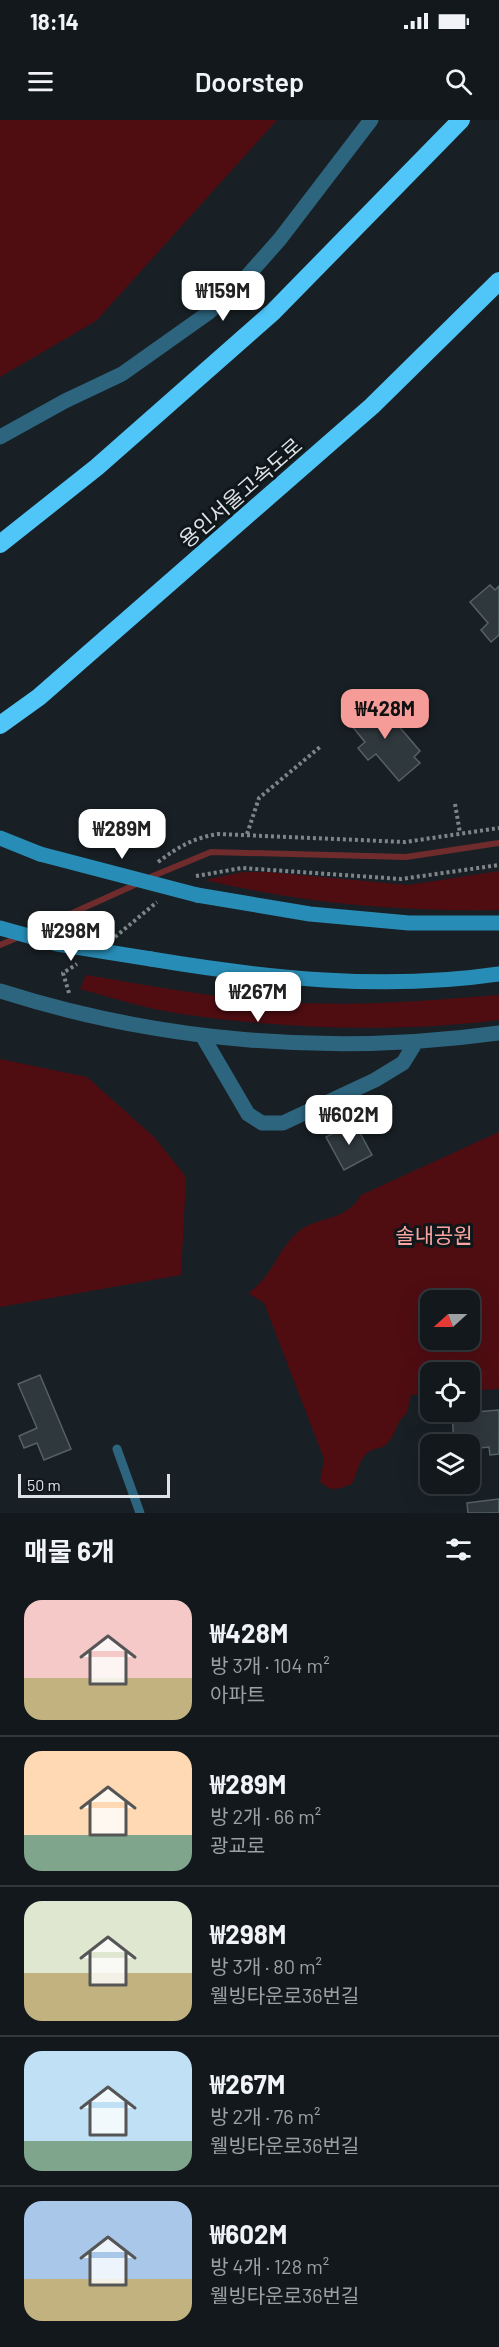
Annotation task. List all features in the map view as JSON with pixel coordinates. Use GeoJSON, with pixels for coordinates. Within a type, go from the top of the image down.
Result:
{"type":"FeatureCollection","features":[{"type":"Feature","properties":{"kind":"highway"},"geometry":{"type":"LineString","coordinates":[[0,544],[96,467],[273,312],[461,120]]}},
{"type":"Feature","properties":{"kind":"highway","name":"용인서울고속도로"},"geometry":{"type":"LineString","coordinates":[[0,725],[39,697],[372,406],[499,281]]}},
{"type":"Feature","properties":{"kind":"main road"},"geometry":{"type":"LineString","coordinates":[[0,838],[40,854],[197,895],[310,914],[409,923],[499,923]]}},
{"type":"Feature","properties":{"kind":"main road"},"geometry":{"type":"LineString","coordinates":[[0,928],[57,944],[242,974],[364,981],[499,974]]}},
{"type":"Feature","properties":{"kind":"street"},"geometry":{"type":"LineString","coordinates":[[0,437],[65,401],[122,374],[208,313],[242,282],[280,239],[371,120]]}},
{"type":"Feature","properties":{"kind":"street"},"geometry":{"type":"LineString","coordinates":[[0,991],[77,1013],[203,1037],[344,1044],[416,1042],[499,1033]]}},
{"type":"Feature","properties":{"kind":"street"},"geometry":{"type":"LineString","coordinates":[[203,1037],[248,1114],[262,1123],[283,1124],[404,1064],[416,1042]]}},
{"type":"Feature","properties":{"kind":"lane"},"geometry":{"type":"LineString","coordinates":[[117,1449],[140,1513]]}},
{"type":"Feature","properties":{"kind":"path"},"geometry":{"type":"LineString","coordinates":[[247,834],[259,798],[320,747]]}},
{"type":"Feature","properties":{"kind":"path"},"geometry":{"type":"LineString","coordinates":[[455,804],[460,833]]}},
{"type":"Feature","properties":{"kind":"path"},"geometry":{"type":"LineString","coordinates":[[158,862],[181,844],[200,837],[247,834],[405,842],[499,828]]}},
{"type":"Feature","properties":{"kind":"green space"},"geometry":{"type":"Polygon","coordinates":[[[0,120],[277,120],[96,321],[0,377],[0,120]]]}},
{"type":"Feature","properties":{"kind":"green space"},"geometry":{"type":"Polygon","coordinates":[[[499,871],[499,910],[425,909],[351,904],[278,895],[205,880],[243,872],[267,872],[408,885],[499,871]]]}},
{"type":"Feature","properties":{"kind":"green space"},"geometry":{"type":"Polygon","coordinates":[[[86,975],[194,993],[276,1002],[376,1003],[499,995],[499,1020],[420,1027],[340,1028],[221,1019],[156,1009],[80,989],[86,975]]]}},
{"type":"Feature","properties":{"kind":"green space"},"geometry":{"type":"Polygon","coordinates":[[[0,1059],[87,1077],[155,1138],[186,1177],[181,1275],[0,1307],[0,1059]]]}},
{"type":"Feature","properties":{"kind":"green space","name":"솔내공원"},"geometry":{"type":"Polygon","coordinates":[[[499,1132],[499,1389],[480,1390],[480,1362],[420,1362],[420,1394],[411,1395],[407,1413],[388,1443],[367,1453],[361,1461],[352,1484],[331,1489],[320,1481],[324,1459],[264,1303],[248,1293],[263,1280],[298,1232],[314,1223],[339,1215],[355,1204],[361,1195],[499,1132]]]}},
{"type":"Feature","properties":{"kind":"building"},"geometry":{"type":"Polygon","coordinates":[[[490,585],[495,590],[499,586],[499,635],[491,642],[481,630],[488,623],[470,602],[490,585]]]}},
{"type":"Feature","properties":{"kind":"building"},"geometry":{"type":"Polygon","coordinates":[[[378,702],[420,751],[414,757],[420,763],[399,781],[376,754],[368,760],[358,748],[365,742],[347,720],[367,703],[372,708],[378,702]]]}},
{"type":"Feature","properties":{"kind":"building"},"geometry":{"type":"Polygon","coordinates":[[[354,1122],[372,1155],[344,1170],[326,1137],[354,1122]]]}},
{"type":"Feature","properties":{"kind":"building"},"geometry":{"type":"Polygon","coordinates":[[[40,1375],[71,1449],[44,1460],[37,1443],[24,1448],[19,1436],[37,1428],[18,1384],[40,1375]]]}},
{"type":"Feature","properties":{"kind":"building"},"geometry":{"type":"Polygon","coordinates":[[[499,1410],[499,1454],[490,1455],[489,1447],[480,1448],[480,1434],[453,1434],[453,1422],[480,1422],[480,1412],[499,1410]]]}},
{"type":"Feature","properties":{"kind":"building"},"geometry":{"type":"Polygon","coordinates":[[[499,1499],[499,1513],[468,1513],[467,1503],[499,1499]]]}},
{"type":"Feature","properties":{"kind":"waterway"},"geometry":{"type":"LineString","coordinates":[[148,878],[211,852],[406,857],[499,843]]}},
{"type":"Feature","properties":{"kind":"waterway"},"geometry":{"type":"LineString","coordinates":[[28,933],[139,883]]}},
{"type":"Feature","properties":{"kind":"waterway"},"geometry":{"type":"LineString","coordinates":[[0,945],[19,937]]}}]}
